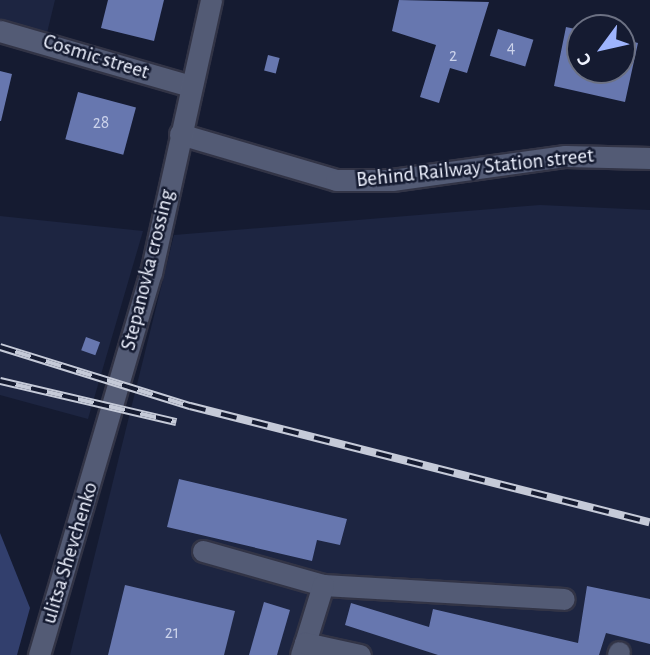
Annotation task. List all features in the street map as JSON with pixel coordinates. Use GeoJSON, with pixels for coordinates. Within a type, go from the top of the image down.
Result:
{"type":"FeatureCollection","features":[{"type":"Feature","properties":{"kind":"street","name":"Stepanovka crossing"},"geometry":{"type":"LineString","coordinates":[[102,452],[151,272],[211,0]]}},
{"type":"Feature","properties":{"kind":"street","name":"Cosmic street"},"geometry":{"type":"LineString","coordinates":[[0,31],[191,86]]}},
{"type":"Feature","properties":{"kind":"street","name":"Behind Railway Station street"},"geometry":{"type":"LineString","coordinates":[[180,134],[336,180],[392,180],[565,156],[648,151]]}},
{"type":"Feature","properties":{"kind":"street","name":"ulitsa Shevchenko"},"geometry":{"type":"LineString","coordinates":[[39,655],[102,452]]}},
{"type":"Feature","properties":{"kind":"street"},"geometry":{"type":"LineString","coordinates":[[204,551],[323,585],[564,598]]}},
{"type":"Feature","properties":{"kind":"street"},"geometry":{"type":"LineString","coordinates":[[323,585],[303,649],[360,655]]}},
{"type":"Feature","properties":{"kind":"shaded area"},"geometry":{"type":"Polygon","coordinates":[[[0,0],[55,0],[47,33],[0,22],[0,0]]]}},
{"type":"Feature","properties":{"kind":"shaded area"},"geometry":{"type":"Polygon","coordinates":[[[540,205],[650,210],[650,655],[70,655],[174,235],[540,205]]]}},
{"type":"Feature","properties":{"kind":"shaded area"},"geometry":{"type":"Polygon","coordinates":[[[0,216],[143,231],[88,419],[0,395],[0,216]]]}},
{"type":"Feature","properties":{"kind":"shaded area"},"geometry":{"type":"Polygon","coordinates":[[[0,533],[30,608],[17,655],[0,655],[0,533]]]}},
{"type":"Feature","properties":{"kind":"building"},"geometry":{"type":"Polygon","coordinates":[[[108,0],[164,0],[154,41],[101,28],[108,0]]]}},
{"type":"Feature","properties":{"kind":"building"},"geometry":{"type":"Polygon","coordinates":[[[399,0],[489,2],[467,73],[450,68],[439,103],[420,97],[436,45],[392,31],[399,0]]]}},
{"type":"Feature","properties":{"kind":"building"},"geometry":{"type":"Polygon","coordinates":[[[566,27],[566,84],[629,84],[625,102],[554,86],[566,27]]]}},
{"type":"Feature","properties":{"kind":"building"},"geometry":{"type":"Polygon","coordinates":[[[498,29],[533,40],[525,67],[490,56],[498,29]]]}},
{"type":"Feature","properties":{"kind":"building"},"geometry":{"type":"Polygon","coordinates":[[[268,55],[280,58],[276,73],[264,71],[268,55]]]}},
{"type":"Feature","properties":{"kind":"building"},"geometry":{"type":"Polygon","coordinates":[[[0,71],[12,74],[1,121],[0,121],[0,71]]]}},
{"type":"Feature","properties":{"kind":"building"},"geometry":{"type":"Polygon","coordinates":[[[78,92],[136,108],[123,155],[65,139],[78,92]]]}},
{"type":"Feature","properties":{"kind":"building"},"geometry":{"type":"Polygon","coordinates":[[[86,337],[100,342],[95,355],[81,350],[86,337]]]}},
{"type":"Feature","properties":{"kind":"building"},"geometry":{"type":"Polygon","coordinates":[[[179,479],[347,519],[340,545],[317,540],[312,561],[167,527],[179,479]]]}},
{"type":"Feature","properties":{"kind":"building"},"geometry":{"type":"Polygon","coordinates":[[[125,585],[235,611],[224,655],[108,655],[125,585]]]}},
{"type":"Feature","properties":{"kind":"building"},"geometry":{"type":"Polygon","coordinates":[[[587,586],[650,599],[650,644],[606,633],[599,655],[438,655],[345,625],[351,603],[429,627],[433,609],[578,643],[587,586]]]}},
{"type":"Feature","properties":{"kind":"building"},"geometry":{"type":"Polygon","coordinates":[[[264,602],[290,610],[277,655],[249,655],[264,602]]]}},
{"type":"Feature","properties":{"kind":"railway"},"geometry":{"type":"LineString","coordinates":[[0,347],[190,406],[650,522]]}},
{"type":"Feature","properties":{"kind":"railway"},"geometry":{"type":"LineString","coordinates":[[0,381],[176,422]]}}]}
